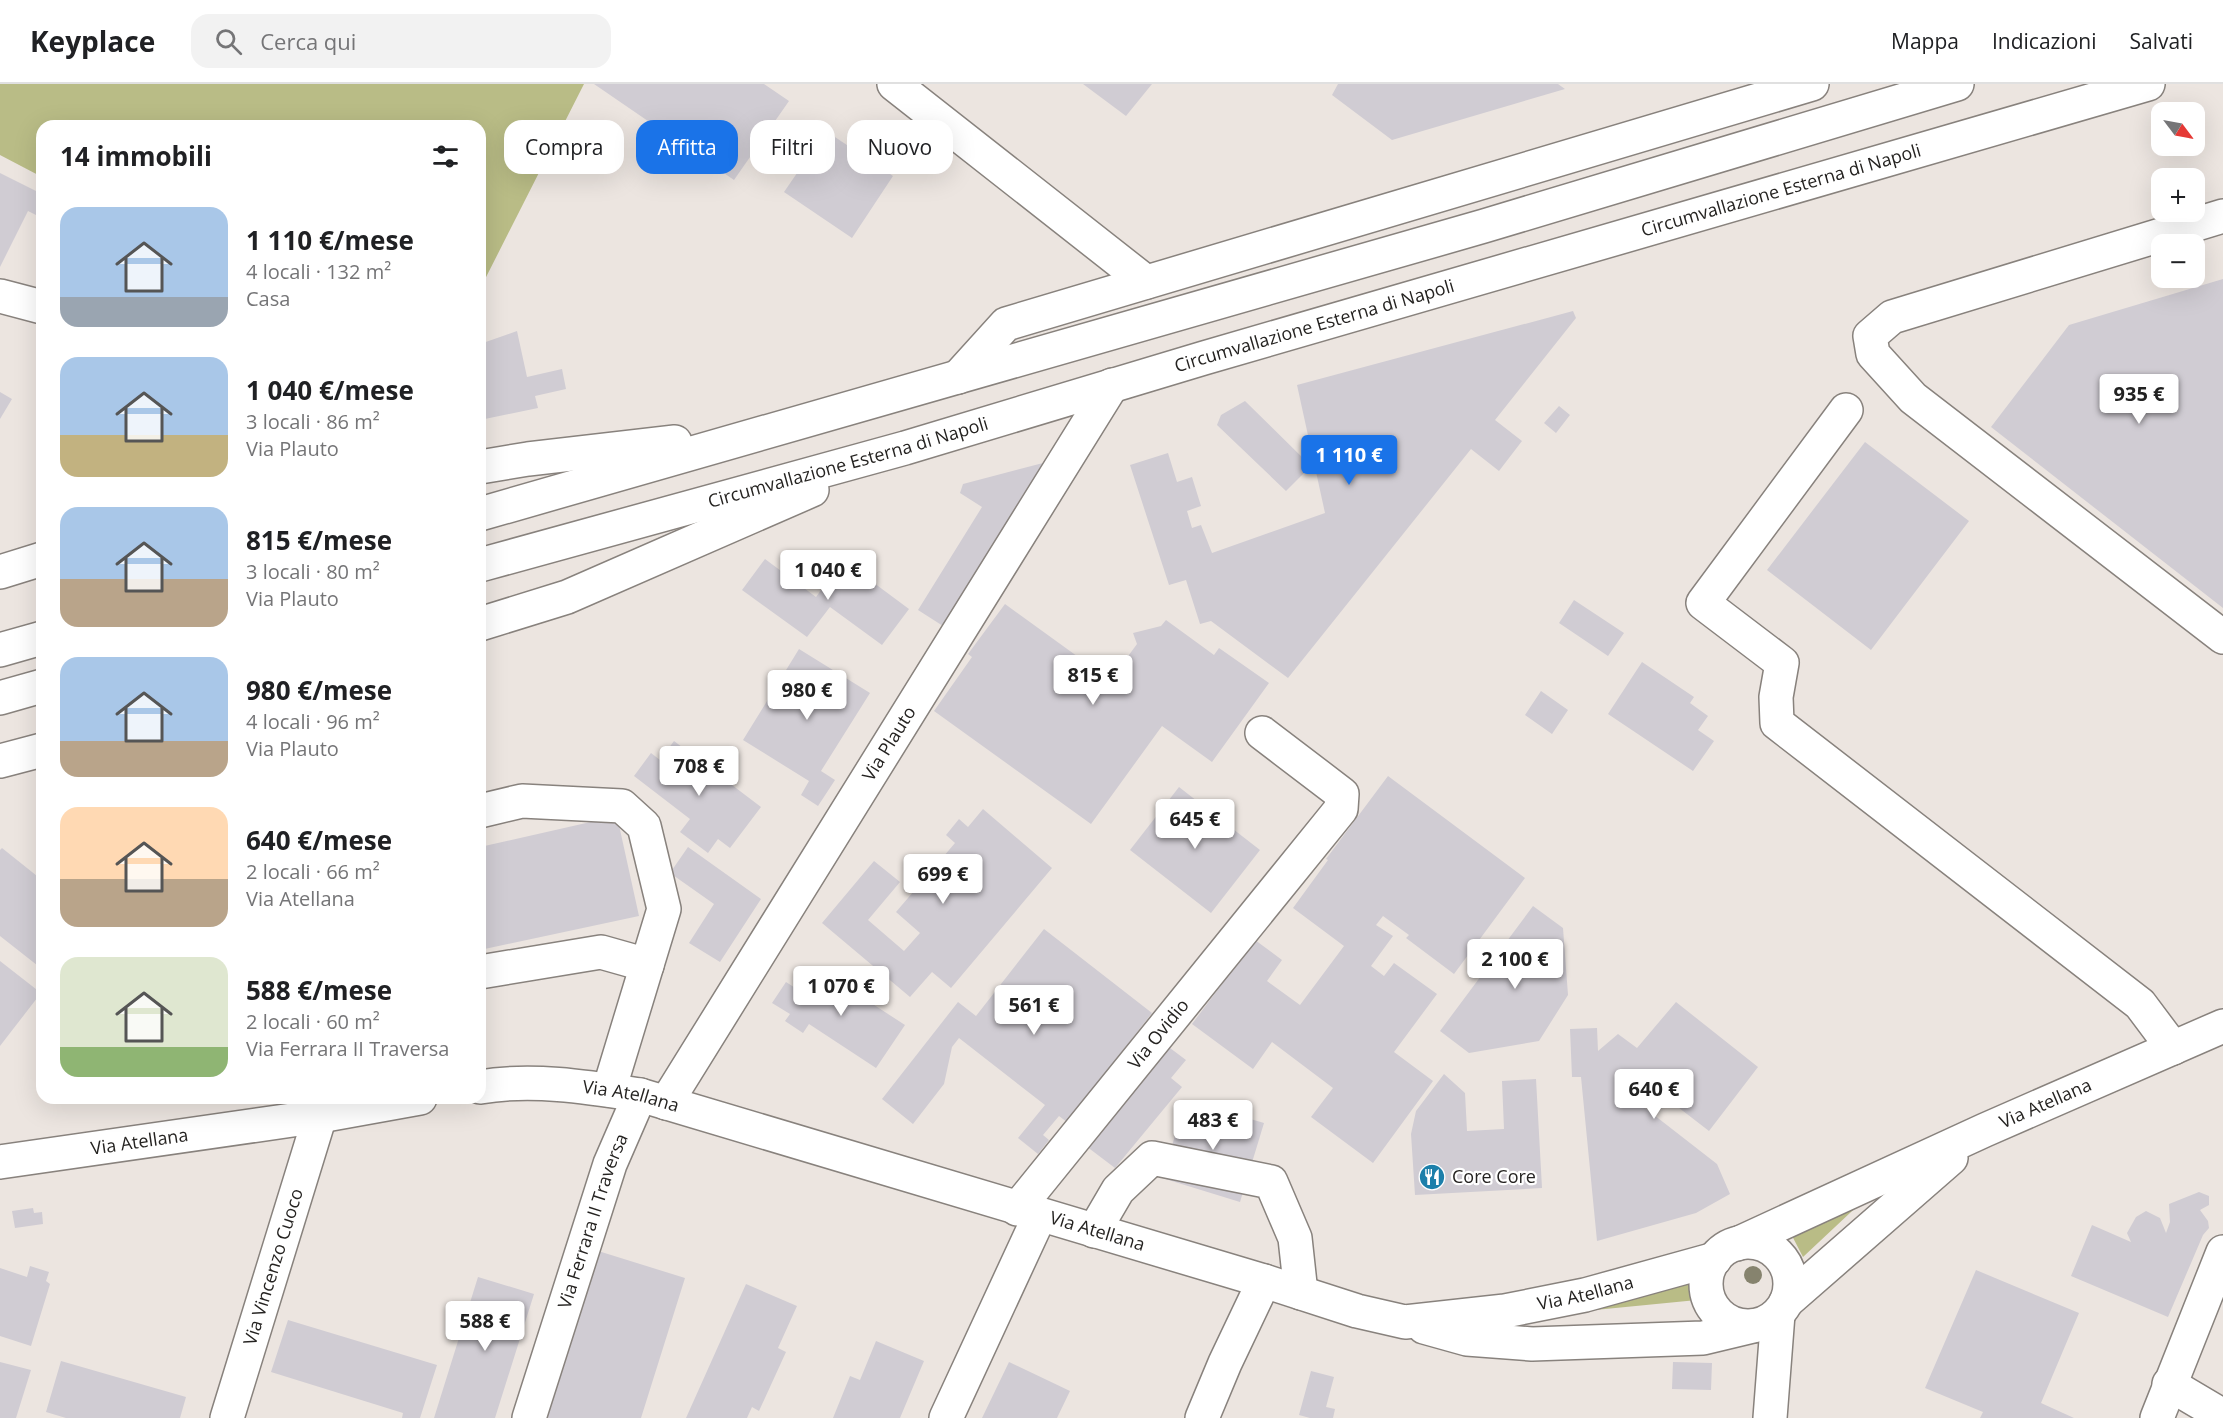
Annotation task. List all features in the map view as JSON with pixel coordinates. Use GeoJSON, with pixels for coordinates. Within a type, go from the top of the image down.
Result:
{"type":"FeatureCollection","features":[{"type":"Feature","properties":{"kind":"main road"},"geometry":{"type":"LineString","coordinates":[[894,84],[1146,282]]}},
{"type":"Feature","properties":{"kind":"main road"},"geometry":{"type":"LineString","coordinates":[[958,377],[1006,324],[1812,84]]}},
{"type":"Feature","properties":{"kind":"main road"},"geometry":{"type":"LineString","coordinates":[[486,511],[1484,226],[1955,84]]}},
{"type":"Feature","properties":{"kind":"main road","name":"Circumvallazione Esterna di Napoli"},"geometry":{"type":"LineString","coordinates":[[486,563],[905,448],[1112,385],[2148,84]]}},
{"type":"Feature","properties":{"kind":"main road"},"geometry":{"type":"LineString","coordinates":[[2223,216],[1892,317],[1870,336],[1873,354],[1913,398],[2223,638]]}},
{"type":"Feature","properties":{"kind":"main road"},"geometry":{"type":"LineString","coordinates":[[0,296],[36,306]]}},
{"type":"Feature","properties":{"kind":"main road","name":"Via Plauto"},"geometry":{"type":"LineString","coordinates":[[638,1096],[1112,385]]}},
{"type":"Feature","properties":{"kind":"main road"},"geometry":{"type":"LineString","coordinates":[[1846,410],[1703,603],[1782,663],[1776,697],[1777,723],[2140,1004],[2173,1048]]}},
{"type":"Feature","properties":{"kind":"main road"},"geometry":{"type":"LineString","coordinates":[[486,466],[528,459],[772,431]]}},
{"type":"Feature","properties":{"kind":"main road"},"geometry":{"type":"LineString","coordinates":[[486,622],[567,597],[905,448]]}},
{"type":"Feature","properties":{"kind":"main road"},"geometry":{"type":"LineString","coordinates":[[0,572],[36,561]]}},
{"type":"Feature","properties":{"kind":"main road"},"geometry":{"type":"LineString","coordinates":[[0,650],[36,640]]}},
{"type":"Feature","properties":{"kind":"main road"},"geometry":{"type":"LineString","coordinates":[[0,698],[36,688]]}},
{"type":"Feature","properties":{"kind":"main road","name":"Via Ovidio"},"geometry":{"type":"LineString","coordinates":[[946,1418],[1028,1212],[1300,858],[1341,809],[1342,794],[1262,733]]}},
{"type":"Feature","properties":{"kind":"main road"},"geometry":{"type":"LineString","coordinates":[[0,761],[36,752]]}},
{"type":"Feature","properties":{"kind":"main road"},"geometry":{"type":"LineString","coordinates":[[486,810],[522,801],[622,806],[644,826],[664,909],[647,965],[638,1096]]}},
{"type":"Feature","properties":{"kind":"main road"},"geometry":{"type":"LineString","coordinates":[[486,971],[601,952],[647,965]]}},
{"type":"Feature","properties":{"kind":"main road","name":"Via Atellana"},"geometry":{"type":"LineString","coordinates":[[486,1086],[505,1083],[638,1096],[1264,1281],[1356,1311],[1405,1322],[1505,1311],[1585,1295],[1726,1251],[1985,1130],[2223,1026]]}},
{"type":"Feature","properties":{"kind":"main road","name":"Via Ferrara II Traversa"},"geometry":{"type":"LineString","coordinates":[[529,1418],[610,1164],[638,1096]]}},
{"type":"Feature","properties":{"kind":"main road","name":"Via Atellana"},"geometry":{"type":"LineString","coordinates":[[0,1162],[320,1116],[387,1104]]}},
{"type":"Feature","properties":{"kind":"main road","name":"Via Vincenzo Cuoco"},"geometry":{"type":"LineString","coordinates":[[227,1418],[320,1116]]}},
{"type":"Feature","properties":{"kind":"main road"},"geometry":{"type":"LineString","coordinates":[[1405,1322],[1467,1339],[1532,1344],[1703,1338],[1772,1314],[1898,1202],[1985,1130]]}},
{"type":"Feature","properties":{"kind":"main road"},"geometry":{"type":"LineString","coordinates":[[1094,1231],[1118,1190],[1152,1158],[1271,1182],[1295,1238],[1301,1293]]}},
{"type":"Feature","properties":{"kind":"main road"},"geometry":{"type":"LineString","coordinates":[[1770,1418],[1772,1314],[1790,1289],[1790,1275],[1784,1262],[1764,1245],[1750,1242],[1726,1251],[1709,1271],[1707,1284],[1709,1299],[1716,1311],[1726,1320],[1739,1325],[1772,1314]]}},
{"type":"Feature","properties":{"kind":"main road"},"geometry":{"type":"LineString","coordinates":[[2157,1418],[2223,1252]]}},
{"type":"Feature","properties":{"kind":"main road"},"geometry":{"type":"LineString","coordinates":[[1202,1418],[1264,1281]]}},
{"type":"Feature","properties":{"kind":"main road"},"geometry":{"type":"LineString","coordinates":[[2169,1384],[2223,1416]]}},
{"type":"Feature","properties":{"kind":"green space"},"geometry":{"type":"Polygon","coordinates":[[[0,84],[584,84],[566,120],[504,120],[504,174],[538,174],[486,277],[486,120],[36,120],[36,174],[0,155],[0,84]]]}},
{"type":"Feature","properties":{"kind":"green space"},"geometry":{"type":"Polygon","coordinates":[[[1867,1197],[1803,1257],[1789,1230],[1867,1197]]]}},
{"type":"Feature","properties":{"kind":"green space"},"geometry":{"type":"Polygon","coordinates":[[[1692,1275],[1697,1300],[1595,1310],[1692,1275]]]}},
{"type":"Feature","properties":{"kind":"building"},"geometry":{"type":"Polygon","coordinates":[[[594,84],[764,84],[789,101],[776,120],[750,120],[750,157],[734,180],[725,174],[738,174],[738,120],[646,120],[594,84]]]}},
{"type":"Feature","properties":{"kind":"building"},"geometry":{"type":"Polygon","coordinates":[[[1083,84],[1152,84],[1126,116],[1083,84]]]}},
{"type":"Feature","properties":{"kind":"building"},"geometry":{"type":"Polygon","coordinates":[[[1338,84],[1558,84],[1565,89],[1392,140],[1332,95],[1338,84]]]}},
{"type":"Feature","properties":{"kind":"building"},"geometry":{"type":"Polygon","coordinates":[[[835,137],[847,145],[847,174],[890,174],[893,176],[852,238],[784,192],[796,174],[835,174],[835,137]]]}},
{"type":"Feature","properties":{"kind":"building"},"geometry":{"type":"Polygon","coordinates":[[[0,173],[36,191],[36,215],[28,211],[0,267],[0,173]]]}},
{"type":"Feature","properties":{"kind":"building"},"geometry":{"type":"Polygon","coordinates":[[[2223,279],[2223,608],[1991,427],[2069,325],[2193,288],[2205,288],[2205,284],[2223,279]]]}},
{"type":"Feature","properties":{"kind":"building"},"geometry":{"type":"Polygon","coordinates":[[[1573,311],[1576,318],[1495,420],[1522,441],[1499,471],[1471,449],[1288,678],[1211,621],[1200,624],[1186,580],[1169,585],[1130,465],[1168,453],[1177,482],[1192,477],[1201,506],[1187,511],[1192,528],[1201,525],[1212,553],[1325,513],[1297,385],[1573,311]]]}},
{"type":"Feature","properties":{"kind":"building"},"geometry":{"type":"Polygon","coordinates":[[[517,331],[527,377],[562,369],[566,389],[535,396],[538,408],[486,419],[486,342],[517,331]]]}},
{"type":"Feature","properties":{"kind":"building"},"geometry":{"type":"Polygon","coordinates":[[[0,392],[12,399],[0,419],[0,392]]]}},
{"type":"Feature","properties":{"kind":"building"},"geometry":{"type":"Polygon","coordinates":[[[1245,401],[1311,466],[1286,491],[1217,425],[1221,415],[1245,401]]]}},
{"type":"Feature","properties":{"kind":"building"},"geometry":{"type":"Polygon","coordinates":[[[1559,406],[1570,415],[1556,433],[1544,423],[1559,406]]]}},
{"type":"Feature","properties":{"kind":"building"},"geometry":{"type":"Polygon","coordinates":[[[1865,442],[1969,521],[1871,650],[1767,570],[1865,442]]]}},
{"type":"Feature","properties":{"kind":"building"},"geometry":{"type":"Polygon","coordinates":[[[1043,463],[943,626],[918,610],[982,507],[960,493],[963,484],[1043,463]]]}},
{"type":"Feature","properties":{"kind":"building"},"geometry":{"type":"Polygon","coordinates":[[[765,559],[816,597],[843,560],[909,609],[882,645],[830,607],[807,637],[742,590],[765,559]]]}},
{"type":"Feature","properties":{"kind":"building"},"geometry":{"type":"Polygon","coordinates":[[[1574,600],[1624,633],[1608,656],[1559,623],[1574,600]]]}},
{"type":"Feature","properties":{"kind":"building"},"geometry":{"type":"Polygon","coordinates":[[[1005,604],[1081,659],[1077,664],[1107,685],[1137,644],[1133,633],[1161,626],[1166,620],[1214,655],[1219,648],[1269,683],[1212,762],[1162,726],[1091,824],[934,711],[972,657],[968,654],[1005,604]]]}},
{"type":"Feature","properties":{"kind":"building"},"geometry":{"type":"Polygon","coordinates":[[[799,649],[870,693],[821,771],[835,780],[818,806],[801,795],[809,781],[743,740],[799,649]]]}},
{"type":"Feature","properties":{"kind":"building"},"geometry":{"type":"Polygon","coordinates":[[[1642,662],[1694,697],[1690,703],[1708,716],[1698,730],[1714,741],[1693,771],[1608,714],[1642,662]]]}},
{"type":"Feature","properties":{"kind":"building"},"geometry":{"type":"Polygon","coordinates":[[[1541,691],[1568,710],[1552,734],[1525,715],[1541,691]]]}},
{"type":"Feature","properties":{"kind":"building"},"geometry":{"type":"Polygon","coordinates":[[[674,741],[761,807],[730,848],[718,839],[708,853],[680,832],[690,819],[634,776],[651,753],[660,760],[674,741]]]}},
{"type":"Feature","properties":{"kind":"building"},"geometry":{"type":"Polygon","coordinates":[[[1388,776],[1525,878],[1454,974],[1406,938],[1409,935],[1383,916],[1376,925],[1393,936],[1371,966],[1384,976],[1394,963],[1437,994],[1394,1052],[1433,1081],[1373,1163],[1311,1117],[1333,1088],[1272,1042],[1253,1069],[1192,1024],[1255,940],[1282,960],[1267,981],[1300,1005],[1344,946],[1293,908],[1328,860],[1326,859],[1388,776]]]}},
{"type":"Feature","properties":{"kind":"building"},"geometry":{"type":"Polygon","coordinates":[[[1179,787],[1260,850],[1211,913],[1130,850],[1179,787]]]}},
{"type":"Feature","properties":{"kind":"building"},"geometry":{"type":"Polygon","coordinates":[[[983,809],[1052,868],[951,988],[932,972],[910,997],[822,923],[874,861],[900,882],[868,920],[904,951],[920,933],[896,912],[955,843],[946,835],[959,819],[968,827],[983,809]]]}},
{"type":"Feature","properties":{"kind":"building"},"geometry":{"type":"Polygon","coordinates":[[[617,816],[639,916],[486,949],[486,846],[617,816]]]}},
{"type":"Feature","properties":{"kind":"building"},"geometry":{"type":"Polygon","coordinates":[[[688,847],[761,899],[720,962],[689,943],[714,904],[670,873],[688,847]]]}},
{"type":"Feature","properties":{"kind":"building"},"geometry":{"type":"Polygon","coordinates":[[[2,848],[36,875],[36,964],[0,936],[0,850],[2,848]]]}},
{"type":"Feature","properties":{"kind":"building"},"geometry":{"type":"Polygon","coordinates":[[[1533,906],[1563,928],[1568,995],[1539,1041],[1469,1053],[1440,1031],[1533,906]]]}},
{"type":"Feature","properties":{"kind":"building"},"geometry":{"type":"Polygon","coordinates":[[[1044,929],[1152,1013],[1067,1122],[1059,1116],[1043,1135],[1049,1140],[1038,1154],[1018,1138],[1045,1105],[959,1038],[952,1047],[944,1084],[913,1124],[882,1099],[958,1002],[976,1016],[1044,929]]]}},
{"type":"Feature","properties":{"kind":"building"},"geometry":{"type":"Polygon","coordinates":[[[0,961],[36,989],[36,999],[0,1046],[0,961]]]}},
{"type":"Feature","properties":{"kind":"building"},"geometry":{"type":"Polygon","coordinates":[[[821,966],[839,977],[830,991],[844,1000],[851,990],[905,1025],[876,1068],[809,1024],[803,1033],[785,1021],[790,1014],[772,1003],[786,982],[803,993],[821,966]]]}},
{"type":"Feature","properties":{"kind":"building"},"geometry":{"type":"Polygon","coordinates":[[[1676,1002],[1758,1067],[1709,1131],[1648,1084],[1636,1101],[1717,1164],[1730,1194],[1696,1213],[1597,1241],[1581,1077],[1572,1077],[1570,1029],[1597,1028],[1598,1051],[1618,1034],[1637,1048],[1676,1002]]]}},
{"type":"Feature","properties":{"kind":"building"},"geometry":{"type":"Polygon","coordinates":[[[1166,1045],[1186,1060],[1171,1078],[1182,1087],[1115,1168],[1082,1143],[1166,1045]]]}},
{"type":"Feature","properties":{"kind":"building"},"geometry":{"type":"Polygon","coordinates":[[[1444,1074],[1465,1093],[1467,1131],[1504,1129],[1502,1081],[1536,1079],[1542,1188],[1415,1195],[1411,1134],[1416,1111],[1444,1074]]]}},
{"type":"Feature","properties":{"kind":"building"},"geometry":{"type":"Polygon","coordinates":[[[1186,1100],[1264,1123],[1240,1202],[1162,1178],[1186,1100]]]}},
{"type":"Feature","properties":{"kind":"building"},"geometry":{"type":"Polygon","coordinates":[[[2199,1192],[2209,1196],[2209,1205],[2200,1210],[2208,1221],[2209,1228],[2203,1235],[2168,1317],[2071,1276],[2092,1225],[2131,1242],[2127,1233],[2136,1217],[2146,1211],[2160,1218],[2166,1233],[2170,1222],[2169,1204],[2199,1192]]]}},
{"type":"Feature","properties":{"kind":"building"},"geometry":{"type":"Polygon","coordinates":[[[33,1208],[34,1213],[42,1212],[43,1224],[15,1228],[12,1211],[33,1208]]]}},
{"type":"Feature","properties":{"kind":"building"},"geometry":{"type":"Polygon","coordinates":[[[595,1250],[685,1278],[641,1418],[543,1418],[595,1250]]]}},
{"type":"Feature","properties":{"kind":"building"},"geometry":{"type":"Polygon","coordinates":[[[30,1266],[49,1272],[46,1281],[50,1284],[31,1346],[0,1336],[0,1268],[27,1277],[30,1266]]]}},
{"type":"Feature","properties":{"kind":"building"},"geometry":{"type":"Polygon","coordinates":[[[1976,1270],[2079,1313],[2041,1403],[2074,1418],[1980,1418],[1983,1412],[1925,1388],[1976,1270]]]}},
{"type":"Feature","properties":{"kind":"building"},"geometry":{"type":"Polygon","coordinates":[[[478,1277],[534,1294],[495,1418],[434,1418],[478,1277]]]}},
{"type":"Feature","properties":{"kind":"building"},"geometry":{"type":"Polygon","coordinates":[[[746,1284],[797,1306],[778,1348],[786,1352],[759,1411],[752,1407],[747,1418],[686,1418],[746,1284]]]}},
{"type":"Feature","properties":{"kind":"building"},"geometry":{"type":"Polygon","coordinates":[[[288,1320],[437,1365],[420,1418],[402,1418],[403,1413],[271,1372],[288,1320]]]}},
{"type":"Feature","properties":{"kind":"building"},"geometry":{"type":"Polygon","coordinates":[[[876,1341],[924,1361],[900,1418],[833,1418],[850,1376],[860,1380],[876,1341]]]}},
{"type":"Feature","properties":{"kind":"building"},"geometry":{"type":"Polygon","coordinates":[[[61,1361],[186,1397],[180,1418],[66,1418],[46,1412],[61,1361]]]}},
{"type":"Feature","properties":{"kind":"building"},"geometry":{"type":"Polygon","coordinates":[[[0,1362],[31,1370],[16,1418],[0,1418],[0,1362]]]}},
{"type":"Feature","properties":{"kind":"building"},"geometry":{"type":"Polygon","coordinates":[[[1009,1362],[1070,1391],[1057,1418],[982,1418],[1009,1362]]]}},
{"type":"Feature","properties":{"kind":"building"},"geometry":{"type":"Polygon","coordinates":[[[1673,1362],[1712,1363],[1711,1390],[1672,1389],[1673,1362]]]}},
{"type":"Feature","properties":{"kind":"building"},"geometry":{"type":"Polygon","coordinates":[[[1311,1371],[1334,1377],[1326,1407],[1335,1409],[1333,1418],[1310,1418],[1299,1415],[1311,1371]]]}},
{"type":"Feature","properties":{"kind":"place","name":"Core Core"},"geometry":{"type":"Point","coordinates":[1432,1177]}}]}
